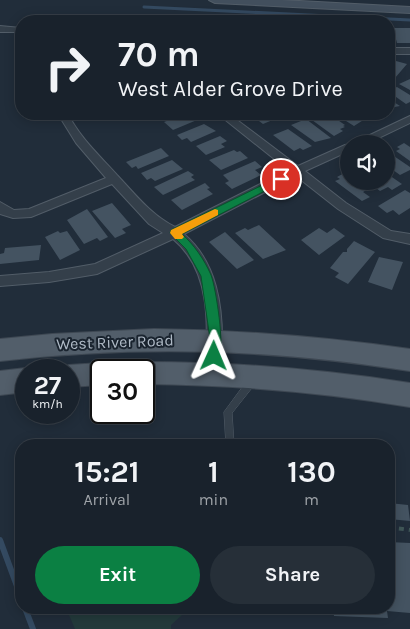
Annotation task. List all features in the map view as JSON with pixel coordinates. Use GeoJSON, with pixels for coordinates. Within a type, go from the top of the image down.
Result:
{"type":"FeatureCollection","features":[{"type":"Feature","properties":{"kind":"main road","name":"West River Road"},"geometry":{"type":"LineString","coordinates":[[0,350],[48,344],[102,341],[216,339],[342,348],[410,360]]}},
{"type":"Feature","properties":{"kind":"main road","name":"West River Road"},"geometry":{"type":"LineString","coordinates":[[155,373],[213,373],[256,376],[360,386],[410,395]]}},
{"type":"Feature","properties":{"kind":"main road"},"geometry":{"type":"LineString","coordinates":[[0,383],[15,381]]}},
{"type":"Feature","properties":{"kind":"street"},"geometry":{"type":"LineString","coordinates":[[215,0],[410,10]]}},
{"type":"Feature","properties":{"kind":"street"},"geometry":{"type":"LineString","coordinates":[[0,29],[15,30]]}},
{"type":"Feature","properties":{"kind":"street"},"geometry":{"type":"LineString","coordinates":[[395,51],[410,51]]}},
{"type":"Feature","properties":{"kind":"street"},"geometry":{"type":"LineString","coordinates":[[375,135],[410,119]]}},
{"type":"Feature","properties":{"kind":"street"},"geometry":{"type":"LineString","coordinates":[[66,120],[70,129],[156,223],[174,233],[190,247],[206,276],[216,339],[213,373]]}},
{"type":"Feature","properties":{"kind":"street"},"geometry":{"type":"LineString","coordinates":[[231,120],[342,206],[388,235],[410,240]]}},
{"type":"Feature","properties":{"kind":"street"},"geometry":{"type":"LineString","coordinates":[[0,281],[49,277],[97,269],[340,151]]}},
{"type":"Feature","properties":{"kind":"street"},"geometry":{"type":"LineString","coordinates":[[0,206],[15,219],[114,179]]}},
{"type":"Feature","properties":{"kind":"lane"},"geometry":{"type":"LineString","coordinates":[[230,439],[228,412],[256,376]]}},
{"type":"Feature","properties":{"kind":"path"},"geometry":{"type":"LineString","coordinates":[[395,529],[410,530]]}},
{"type":"Feature","properties":{"kind":"green space"},"geometry":{"type":"Polygon","coordinates":[[[69,614],[182,614],[171,625],[171,629],[75,629],[69,614]]]}},
{"type":"Feature","properties":{"kind":"building"},"geometry":{"type":"Polygon","coordinates":[[[395,28],[410,28],[410,43],[397,43],[395,28]]]}},
{"type":"Feature","properties":{"kind":"building"},"geometry":{"type":"Polygon","coordinates":[[[395,62],[407,64],[395,78],[395,62]]]}},
{"type":"Feature","properties":{"kind":"building"},"geometry":{"type":"Polygon","coordinates":[[[410,79],[410,90],[399,84],[410,79]]]}},
{"type":"Feature","properties":{"kind":"building"},"geometry":{"type":"Polygon","coordinates":[[[397,87],[410,95],[410,102],[406,104],[395,96],[395,88],[397,87]]]}},
{"type":"Feature","properties":{"kind":"building"},"geometry":{"type":"Polygon","coordinates":[[[169,120],[197,120],[173,130],[164,122],[169,120]]]}},
{"type":"Feature","properties":{"kind":"building"},"geometry":{"type":"Polygon","coordinates":[[[258,120],[273,120],[263,124],[258,120]]]}},
{"type":"Feature","properties":{"kind":"building"},"geometry":{"type":"Polygon","coordinates":[[[307,120],[331,138],[315,142],[291,125],[307,120]]]}},
{"type":"Feature","properties":{"kind":"building"},"geometry":{"type":"Polygon","coordinates":[[[312,120],[338,120],[345,125],[343,126],[345,127],[340,129],[343,131],[334,136],[312,120]]]}},
{"type":"Feature","properties":{"kind":"building"},"geometry":{"type":"Polygon","coordinates":[[[344,120],[363,120],[354,126],[344,120]]]}},
{"type":"Feature","properties":{"kind":"building"},"geometry":{"type":"Polygon","coordinates":[[[204,124],[216,131],[191,142],[187,138],[182,140],[177,135],[204,124]]]}},
{"type":"Feature","properties":{"kind":"building"},"geometry":{"type":"Polygon","coordinates":[[[288,129],[312,146],[294,151],[273,135],[288,129]]]}},
{"type":"Feature","properties":{"kind":"building"},"geometry":{"type":"Polygon","coordinates":[[[220,136],[227,141],[221,144],[225,147],[206,155],[196,146],[220,136]]]}},
{"type":"Feature","properties":{"kind":"building"},"geometry":{"type":"Polygon","coordinates":[[[404,143],[410,147],[410,161],[396,151],[400,149],[397,147],[404,143]]]}},
{"type":"Feature","properties":{"kind":"building"},"geometry":{"type":"Polygon","coordinates":[[[161,148],[169,156],[138,169],[136,166],[132,168],[126,162],[161,148]]]}},
{"type":"Feature","properties":{"kind":"building"},"geometry":{"type":"Polygon","coordinates":[[[234,150],[240,151],[248,158],[221,170],[209,160],[234,150]]]}},
{"type":"Feature","properties":{"kind":"building"},"geometry":{"type":"Polygon","coordinates":[[[395,157],[410,167],[410,170],[400,175],[395,171],[395,157]]]}},
{"type":"Feature","properties":{"kind":"building"},"geometry":{"type":"Polygon","coordinates":[[[172,160],[183,169],[155,181],[151,178],[147,180],[141,173],[172,160]]]}},
{"type":"Feature","properties":{"kind":"building"},"geometry":{"type":"Polygon","coordinates":[[[255,161],[262,167],[255,170],[261,175],[232,189],[225,183],[229,181],[223,175],[255,161]]]}},
{"type":"Feature","properties":{"kind":"building"},"geometry":{"type":"Polygon","coordinates":[[[188,171],[194,175],[191,177],[195,180],[163,195],[154,187],[188,171]]]}},
{"type":"Feature","properties":{"kind":"building"},"geometry":{"type":"Polygon","coordinates":[[[395,179],[402,184],[395,188],[395,179]]]}},
{"type":"Feature","properties":{"kind":"building"},"geometry":{"type":"Polygon","coordinates":[[[205,183],[210,188],[207,189],[213,194],[182,210],[171,200],[205,183]]]}},
{"type":"Feature","properties":{"kind":"building"},"geometry":{"type":"Polygon","coordinates":[[[347,190],[366,190],[363,192],[370,197],[362,201],[347,190]]]}},
{"type":"Feature","properties":{"kind":"building"},"geometry":{"type":"Polygon","coordinates":[[[405,190],[410,193],[410,208],[399,215],[393,210],[387,213],[378,206],[405,190]]]}},
{"type":"Feature","properties":{"kind":"building"},"geometry":{"type":"Polygon","coordinates":[[[112,203],[131,225],[122,229],[126,233],[115,238],[92,211],[112,203]]]}},
{"type":"Feature","properties":{"kind":"building"},"geometry":{"type":"Polygon","coordinates":[[[87,209],[108,237],[100,241],[97,238],[84,244],[67,220],[87,209]]]}},
{"type":"Feature","properties":{"kind":"building"},"geometry":{"type":"Polygon","coordinates":[[[259,225],[286,250],[263,259],[235,233],[245,228],[248,230],[259,225]]]}},
{"type":"Feature","properties":{"kind":"building"},"geometry":{"type":"Polygon","coordinates":[[[319,228],[327,233],[334,228],[345,236],[319,255],[301,240],[319,228]]]}},
{"type":"Feature","properties":{"kind":"building"},"geometry":{"type":"Polygon","coordinates":[[[58,231],[60,233],[67,231],[80,250],[60,260],[45,237],[58,231]]]}},
{"type":"Feature","properties":{"kind":"building"},"geometry":{"type":"Polygon","coordinates":[[[225,232],[254,260],[237,269],[209,242],[225,232]]]}},
{"type":"Feature","properties":{"kind":"building"},"geometry":{"type":"Polygon","coordinates":[[[354,241],[375,252],[348,284],[335,277],[339,273],[330,268],[343,252],[347,252],[347,249],[354,241]]]}},
{"type":"Feature","properties":{"kind":"building"},"geometry":{"type":"Polygon","coordinates":[[[41,245],[39,260],[0,264],[0,254],[4,253],[5,248],[41,245]]]}},
{"type":"Feature","properties":{"kind":"building"},"geometry":{"type":"Polygon","coordinates":[[[379,257],[403,262],[392,290],[368,282],[379,257]]]}},
{"type":"Feature","properties":{"kind":"building"},"geometry":{"type":"Polygon","coordinates":[[[395,504],[408,505],[410,521],[395,520],[395,504]]]}},
{"type":"Feature","properties":{"kind":"building"},"geometry":{"type":"Polygon","coordinates":[[[395,542],[410,543],[410,613],[395,612],[395,542]]]}},
{"type":"Feature","properties":{"kind":"building"},"geometry":{"type":"Polygon","coordinates":[[[334,614],[387,614],[388,618],[334,616],[334,614]]]}},
{"type":"Feature","properties":{"kind":"waterway"},"geometry":{"type":"LineString","coordinates":[[144,7],[308,15]]}},
{"type":"Feature","properties":{"kind":"waterway"},"geometry":{"type":"LineString","coordinates":[[395,19],[410,20]]}},
{"type":"Feature","properties":{"kind":"waterway"},"geometry":{"type":"LineString","coordinates":[[0,540],[15,581]]}},
{"type":"Feature","properties":{"kind":"waterway"},"geometry":{"type":"LineString","coordinates":[[27,614],[33,629]]}},
{"type":"Feature","properties":{"kind":"slow traffic"},"geometry":{"type":"LineString","coordinates":[[179,237],[174,233],[215,213]]}},
{"type":"Feature","properties":{"kind":"route"},"geometry":{"type":"LineString","coordinates":[[214,356],[216,339],[206,276],[199,260],[190,247],[174,233],[281,179]]}}]}
